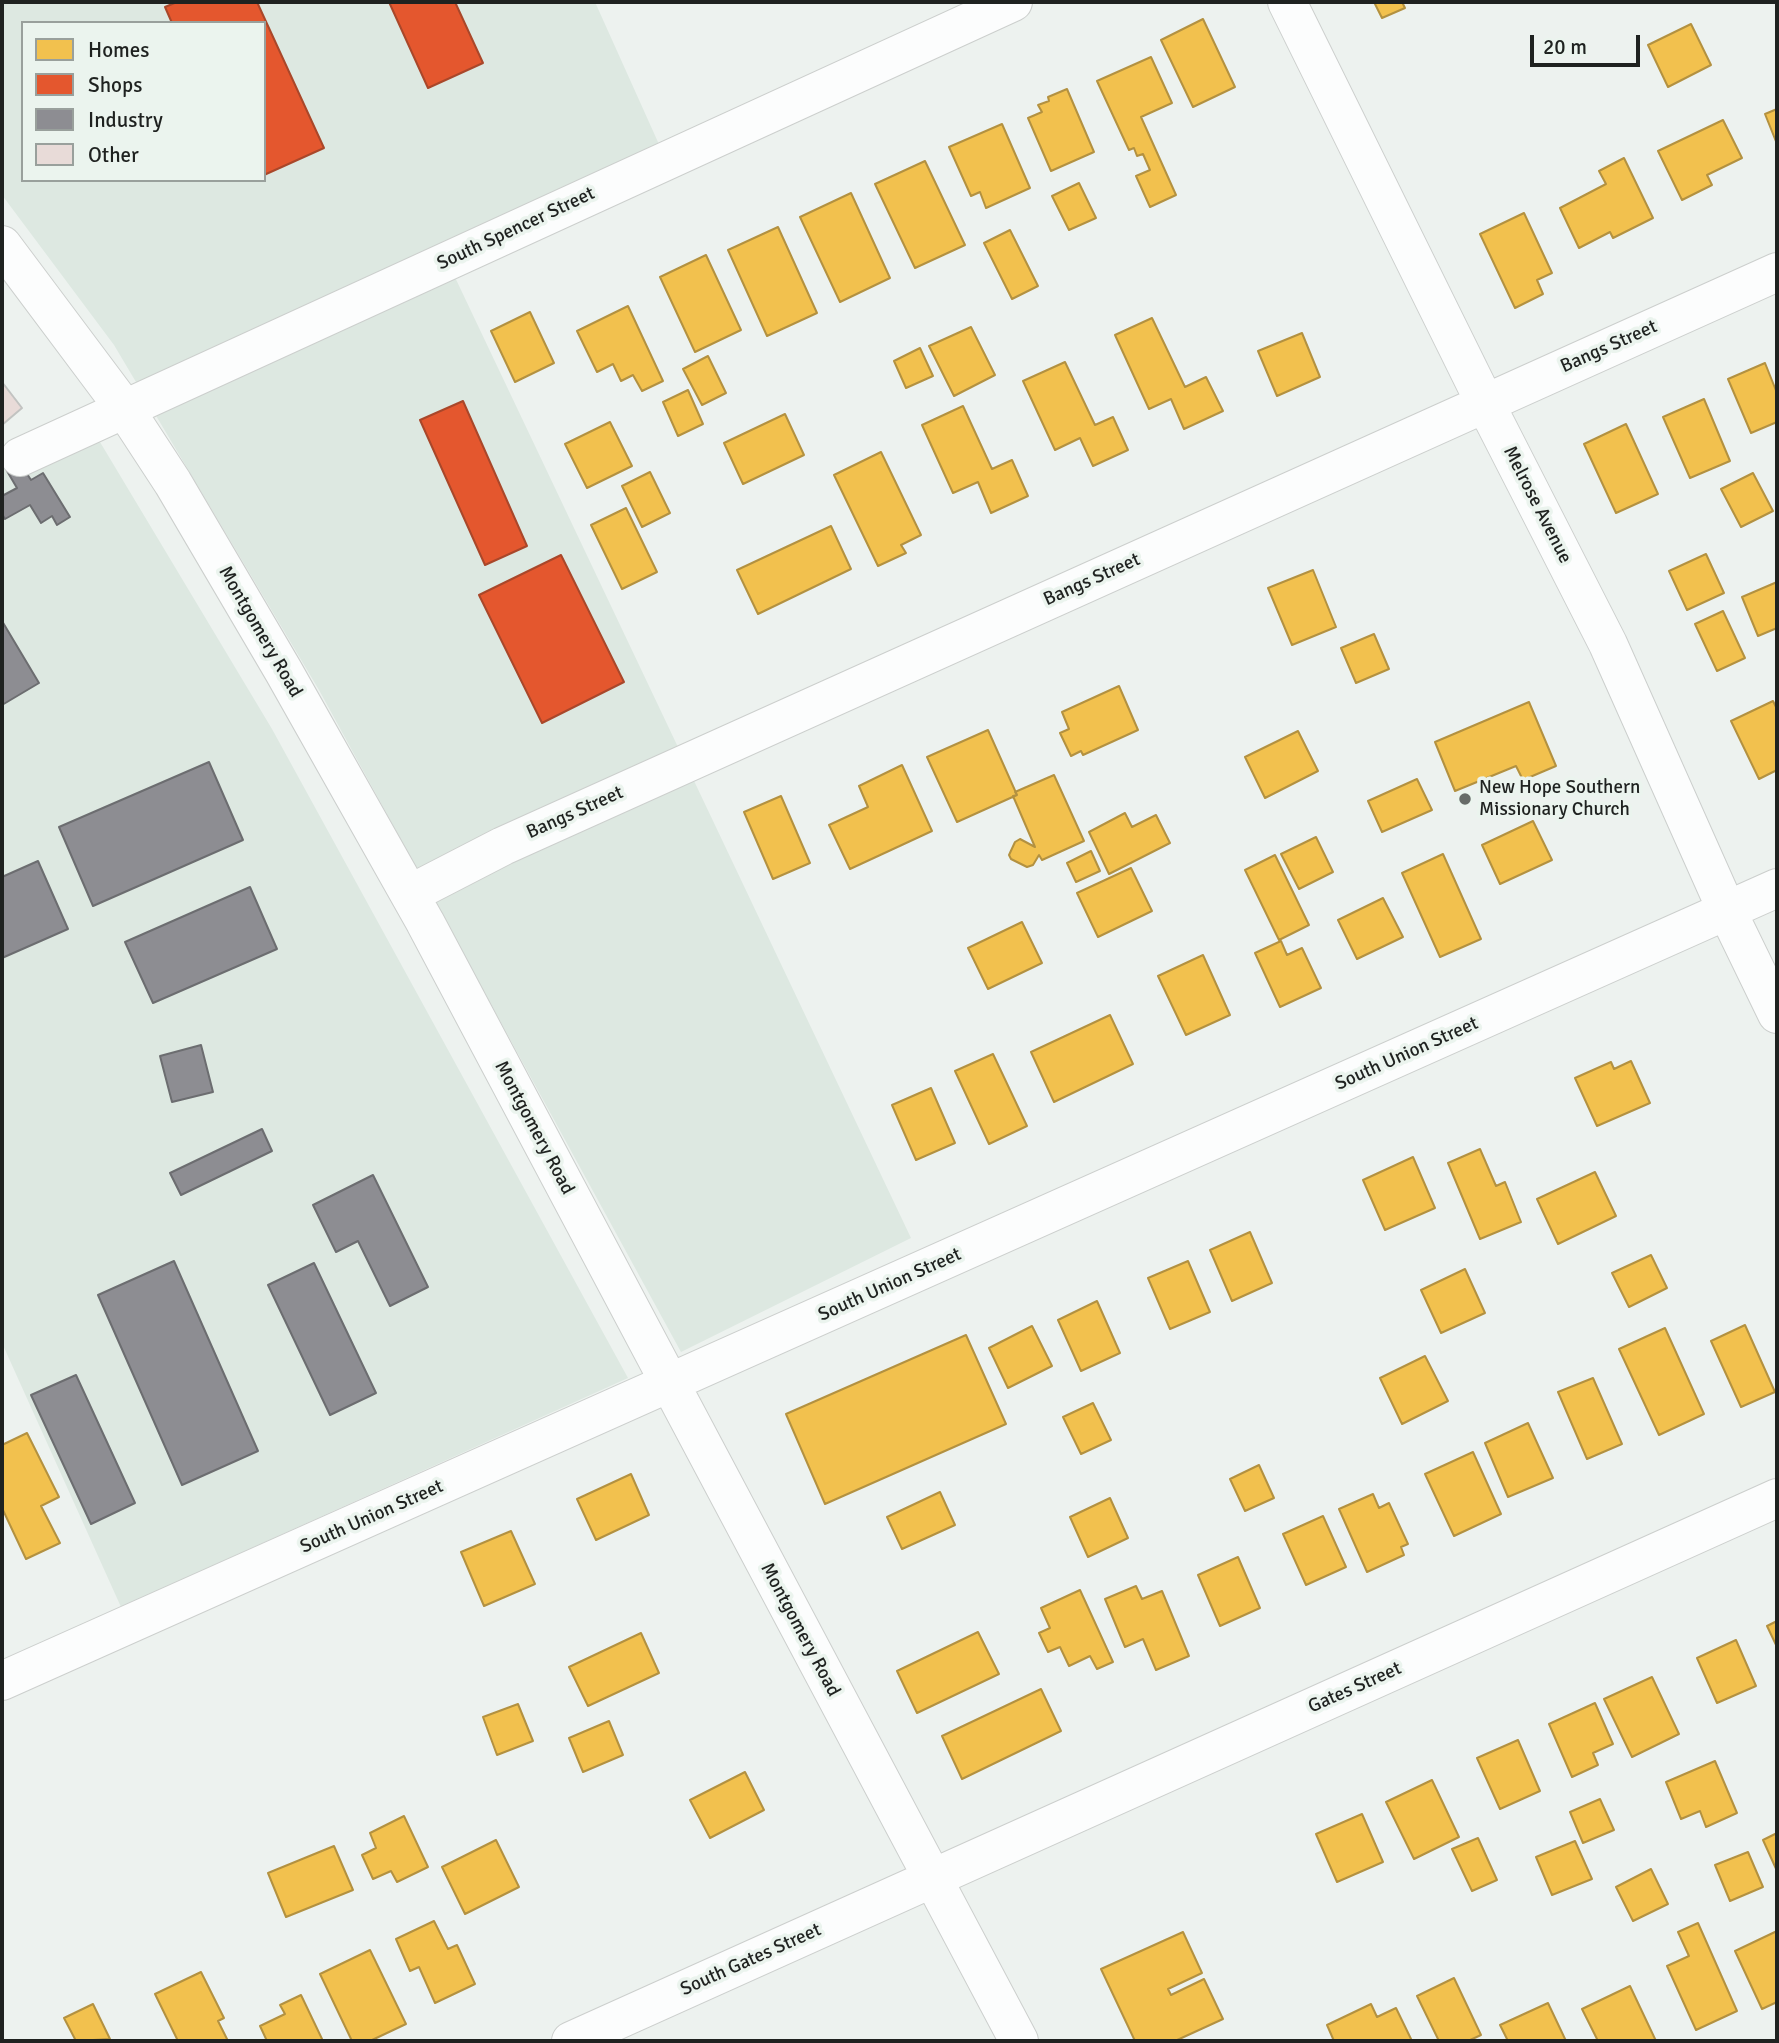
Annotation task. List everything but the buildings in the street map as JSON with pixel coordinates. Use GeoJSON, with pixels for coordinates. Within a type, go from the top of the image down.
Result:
{"type":"FeatureCollection","features":[{"type":"Feature","properties":{"kind":"street","name":"South Spencer Street"},"geometry":{"type":"LineString","coordinates":[[20,457],[1013,2]]}},
{"type":"Feature","properties":{"kind":"street","name":"Melrose Avenue"},"geometry":{"type":"LineString","coordinates":[[1287,2],[1485,403],[1608,644],[1727,911],[1777,1014]]}},
{"type":"Feature","properties":{"kind":"street","name":"Montgomery Road"},"geometry":{"type":"LineString","coordinates":[[2,244],[124,408],[180,495],[298,696],[410,894],[1019,2041]]}},
{"type":"Feature","properties":{"kind":"street","name":"Bangs Street"},"geometry":{"type":"LineString","coordinates":[[410,894],[503,846],[1777,272]]}},
{"type":"Feature","properties":{"kind":"street","name":"South Union Street"},"geometry":{"type":"LineString","coordinates":[[2,1681],[1777,888]]}},
{"type":"Feature","properties":{"kind":"street","name":"Gates Street"},"geometry":{"type":"LineString","coordinates":[[932,1879],[1777,1498]]}},
{"type":"Feature","properties":{"kind":"street","name":"South Gates Street"},"geometry":{"type":"LineString","coordinates":[[571,2041],[932,1879]]}},
{"type":"Feature","properties":{"kind":"shaded area"},"geometry":{"type":"Polygon","coordinates":[[[2,2],[595,2],[671,171],[452,271],[911,1238],[681,1352],[319,690],[114,345],[2,195],[2,2]]]}},
{"type":"Feature","properties":{"kind":"shaded area"},"geometry":{"type":"Polygon","coordinates":[[[82,412],[272,729],[628,1378],[121,1607],[2,1343],[2,449],[82,412]]]}},
{"type":"Feature","properties":{"kind":"place","name":"New Hope Southern Missionary Church"},"geometry":{"type":"Point","coordinates":[1465,799]}}]}
